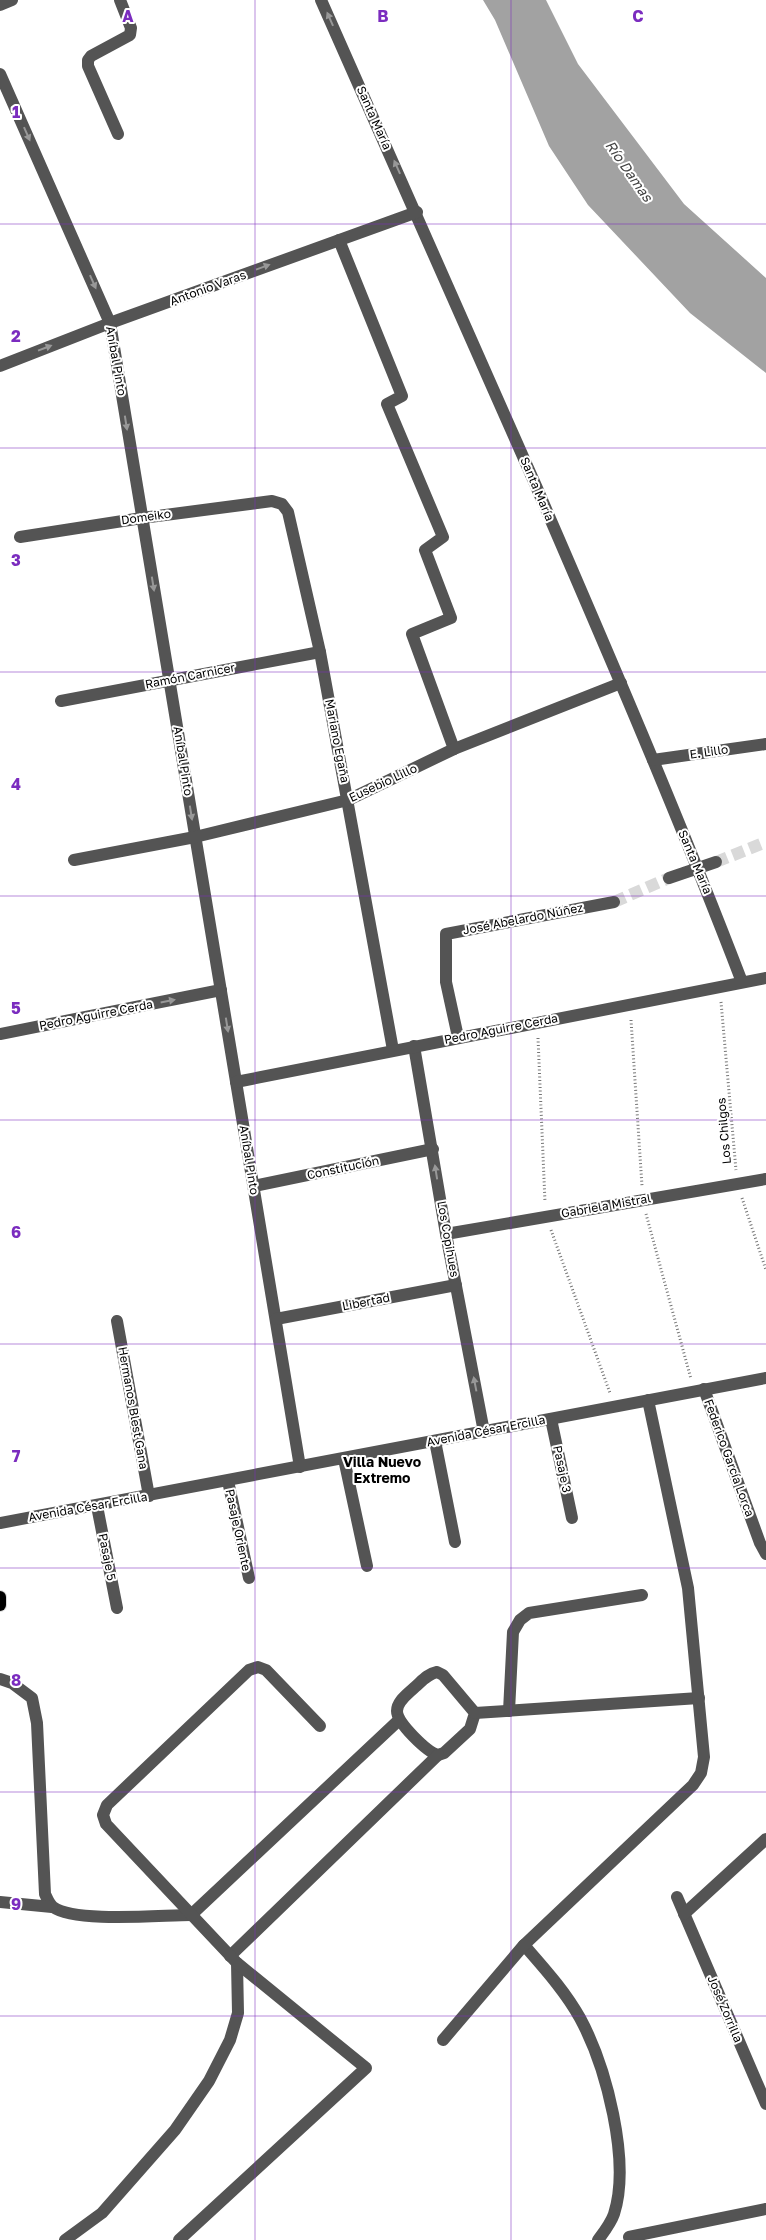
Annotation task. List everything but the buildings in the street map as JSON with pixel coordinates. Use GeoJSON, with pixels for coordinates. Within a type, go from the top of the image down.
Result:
{"type":"FeatureCollection","features":[{"type":"Feature","properties":{"kind":"main road"},"geometry":{"type":"LineString","coordinates":[[0,1600],[0,1605]]}},
{"type":"Feature","properties":{"kind":"street"},"geometry":{"type":"LineString","coordinates":[[0,5],[12,0]]}},
{"type":"Feature","properties":{"kind":"street"},"geometry":{"type":"LineString","coordinates":[[118,134],[88,66],[88,60],[91,56],[130,35],[131,28],[120,0]]}},
{"type":"Feature","properties":{"kind":"street","name":"Santa María"},"geometry":{"type":"LineString","coordinates":[[321,0],[417,212],[621,683],[698,869],[742,982]]}},
{"type":"Feature","properties":{"kind":"street","name":"Aníbal Pinto"},"geometry":{"type":"LineString","coordinates":[[0,74],[110,323],[300,1467]]}},
{"type":"Feature","properties":{"kind":"street","name":"Antonio Varas"},"geometry":{"type":"LineString","coordinates":[[0,366],[110,323],[417,212]]}},
{"type":"Feature","properties":{"kind":"street"},"geometry":{"type":"LineString","coordinates":[[339,240],[402,396],[387,404],[443,537],[425,550],[451,618],[412,634],[454,749]]}},
{"type":"Feature","properties":{"kind":"street","name":"Domeiko"},"geometry":{"type":"LineString","coordinates":[[20,537],[142,518],[272,501]]}},
{"type":"Feature","properties":{"kind":"street","name":"Mariano Egaña"},"geometry":{"type":"LineString","coordinates":[[272,501],[282,504],[288,512],[320,652],[393,1050]]}},
{"type":"Feature","properties":{"kind":"street","name":"Ramón Carnicer"},"geometry":{"type":"LineString","coordinates":[[61,701],[320,652]]}},
{"type":"Feature","properties":{"kind":"street","name":"Eusebio Lillo"},"geometry":{"type":"LineString","coordinates":[[74,860],[195,837],[348,800],[454,749],[621,683]]}},
{"type":"Feature","properties":{"kind":"street","name":"E. Lillo"},"geometry":{"type":"LineString","coordinates":[[653,760],[766,744]]}},
{"type":"Feature","properties":{"kind":"street"},"geometry":{"type":"LineString","coordinates":[[669,878],[716,862]]}},
{"type":"Feature","properties":{"kind":"street","name":"José Abelardo Núñez"},"geometry":{"type":"LineString","coordinates":[[458,1037],[446,982],[446,934],[614,902]]}},
{"type":"Feature","properties":{"kind":"street","name":"Pedro Aguirre Cerda"},"geometry":{"type":"LineString","coordinates":[[236,1082],[766,978]]}},
{"type":"Feature","properties":{"kind":"street","name":"Pedro Aguirre Cerda"},"geometry":{"type":"LineString","coordinates":[[0,1034],[221,990]]}},
{"type":"Feature","properties":{"kind":"street","name":"Los Copihues"},"geometry":{"type":"LineString","coordinates":[[414,1046],[446,1234],[484,1432]]}},
{"type":"Feature","properties":{"kind":"street","name":"Constitución"},"geometry":{"type":"LineString","coordinates":[[254,1186],[433,1149]]}},
{"type":"Feature","properties":{"kind":"street","name":"Gabriela Mistral"},"geometry":{"type":"LineString","coordinates":[[446,1234],[766,1179]]}},
{"type":"Feature","properties":{"kind":"street","name":"Libertad"},"geometry":{"type":"LineString","coordinates":[[276,1319],[456,1285]]}},
{"type":"Feature","properties":{"kind":"street","name":"Hermanos Blest Gana"},"geometry":{"type":"LineString","coordinates":[[117,1321],[149,1496]]}},
{"type":"Feature","properties":{"kind":"street","name":"Avenida César Ercilla"},"geometry":{"type":"LineString","coordinates":[[0,1523],[766,1378]]}},
{"type":"Feature","properties":{"kind":"street","name":"Federico García Lorca"},"geometry":{"type":"LineString","coordinates":[[704,1390],[760,1543],[766,1554]]}},
{"type":"Feature","properties":{"kind":"street"},"geometry":{"type":"LineString","coordinates":[[443,2040],[524,1945],[693,1785],[701,1773],[704,1757],[688,1588],[648,1400]]}},
{"type":"Feature","properties":{"kind":"street","name":"Pasaje 3"},"geometry":{"type":"LineString","coordinates":[[551,1419],[572,1518]]}},
{"type":"Feature","properties":{"kind":"street"},"geometry":{"type":"LineString","coordinates":[[435,1441],[455,1542]]}},
{"type":"Feature","properties":{"kind":"street"},"geometry":{"type":"LineString","coordinates":[[344,1459],[367,1566]]}},
{"type":"Feature","properties":{"kind":"street","name":"Pasaje Oriente"},"geometry":{"type":"LineString","coordinates":[[228,1481],[249,1578]]}},
{"type":"Feature","properties":{"kind":"street","name":"Pasaje 5"},"geometry":{"type":"LineString","coordinates":[[97,1506],[117,1608]]}},
{"type":"Feature","properties":{"kind":"street"},"geometry":{"type":"LineString","coordinates":[[509,1711],[513,1632],[520,1620],[530,1613],[642,1595]]}},
{"type":"Feature","properties":{"kind":"street"},"geometry":{"type":"LineString","coordinates":[[179,2240],[366,2068],[234,1959],[106,1824],[103,1816],[107,1806],[249,1670],[258,1667],[266,1670],[320,1726]]}},
{"type":"Feature","properties":{"kind":"street"},"geometry":{"type":"LineString","coordinates":[[438,1756],[430,1753],[399,1720],[397,1711],[399,1702],[430,1674],[437,1672],[443,1675],[475,1713]]}},
{"type":"Feature","properties":{"kind":"street"},"geometry":{"type":"LineString","coordinates":[[0,1679],[12,1683],[32,1698],[37,1723],[45,1894],[52,1907]]}},
{"type":"Feature","properties":{"kind":"street"},"geometry":{"type":"LineString","coordinates":[[475,1713],[699,1698]]}},
{"type":"Feature","properties":{"kind":"street"},"geometry":{"type":"LineString","coordinates":[[65,2240],[102,2213],[175,2130],[209,2081],[230,2040],[238,2013],[234,1959],[438,1756],[444,1753],[470,1729],[475,1713]]}},
{"type":"Feature","properties":{"kind":"street"},"geometry":{"type":"LineString","coordinates":[[0,1902],[52,1907],[72,1914],[100,1916],[191,1915],[399,1720]]}},
{"type":"Feature","properties":{"kind":"street"},"geometry":{"type":"LineString","coordinates":[[684,1914],[766,1839]]}},
{"type":"Feature","properties":{"kind":"street","name":"José Zorrilla"},"geometry":{"type":"LineString","coordinates":[[677,1897],[766,2104]]}},
{"type":"Feature","properties":{"kind":"street"},"geometry":{"type":"LineString","coordinates":[[524,1945],[555,1982],[580,2018],[611,2102],[619,2152],[619,2186],[614,2215],[598,2240]]}},
{"type":"Feature","properties":{"kind":"street"},"geometry":{"type":"LineString","coordinates":[[629,2237],[766,2209]]}},
{"type":"Feature","properties":{"kind":"path","name":"Los Chilgos"},"geometry":{"type":"LineString","coordinates":[[719,987],[738,1184],[766,1270]]}},
{"type":"Feature","properties":{"kind":"water","name":"Río Damas"},"geometry":{"type":"Polygon","coordinates":[[[483,0],[546,0],[578,64],[684,204],[766,278],[766,373],[690,313],[588,205],[549,146],[495,20],[483,0]]]}},
{"type":"Feature","properties":{"kind":"tunnel"},"geometry":{"type":"LineString","coordinates":[[716,862],[766,842]]}},
{"type":"Feature","properties":{"kind":"tunnel"},"geometry":{"type":"LineString","coordinates":[[614,902],[669,878]]}},
{"type":"Feature","properties":{"kind":"district","name":"Villa Nuevo Extremo"},"geometry":{"type":"Point","coordinates":[382,1470]}}]}
